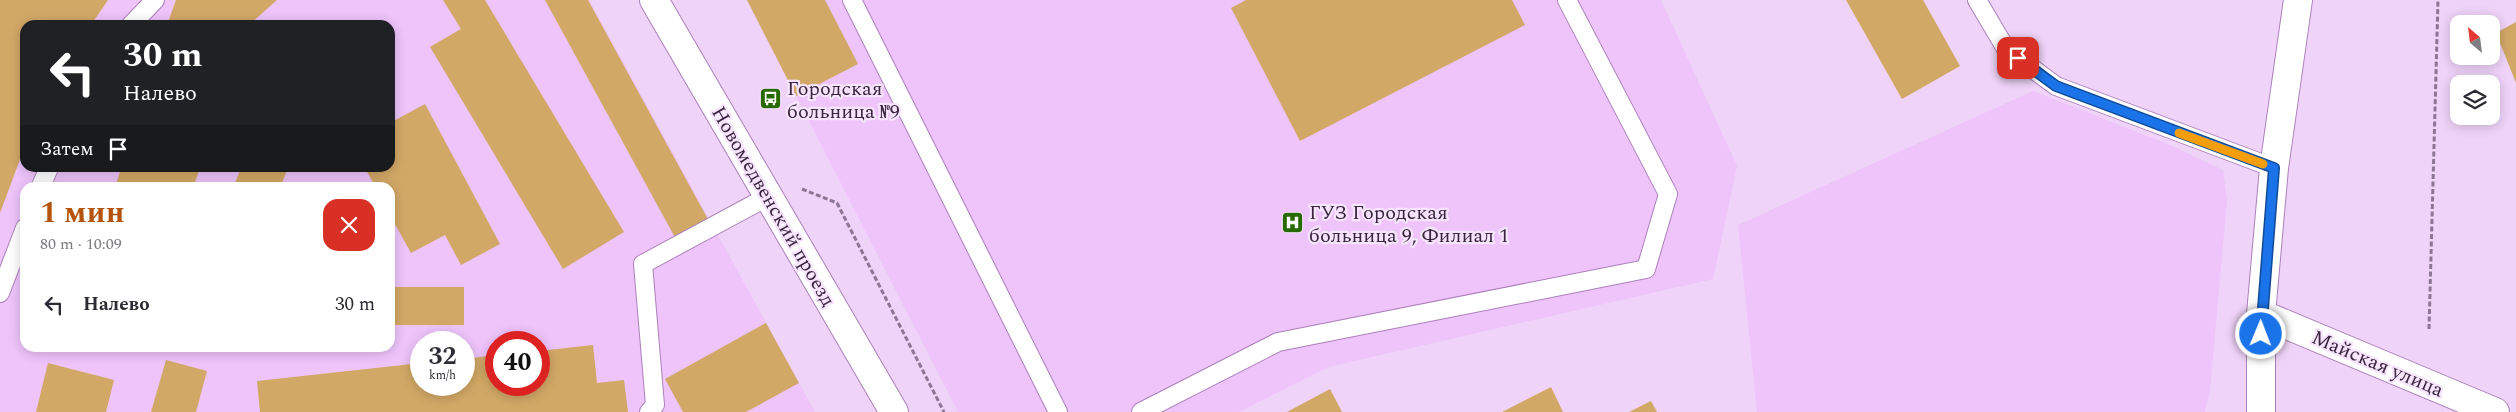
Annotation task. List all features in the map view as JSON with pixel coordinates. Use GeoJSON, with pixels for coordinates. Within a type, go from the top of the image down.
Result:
{"type":"FeatureCollection","features":[{"type":"Feature","properties":{"kind":"street","name":"Новомедвенский проезд"},"geometry":{"type":"LineString","coordinates":[[654,0],[894,412]]}},
{"type":"Feature","properties":{"kind":"street"},"geometry":{"type":"LineString","coordinates":[[2261,412],[2262,314],[2274,168],[2298,0]]}},
{"type":"Feature","properties":{"kind":"street","name":"Майская улица"},"geometry":{"type":"LineString","coordinates":[[2262,314],[2495,412]]}},
{"type":"Feature","properties":{"kind":"lane"},"geometry":{"type":"LineString","coordinates":[[135,20],[155,0]]}},
{"type":"Feature","properties":{"kind":"lane"},"geometry":{"type":"LineString","coordinates":[[852,0],[1058,412]]}},
{"type":"Feature","properties":{"kind":"lane"},"geometry":{"type":"LineString","coordinates":[[1141,412],[1278,342],[1646,269],[1668,194],[1567,0]]}},
{"type":"Feature","properties":{"kind":"lane"},"geometry":{"type":"LineString","coordinates":[[1977,0],[2006,49],[2056,86],[2274,168]]}},
{"type":"Feature","properties":{"kind":"lane"},"geometry":{"type":"LineString","coordinates":[[649,412],[655,405],[643,264],[768,196]]}},
{"type":"Feature","properties":{"kind":"lane"},"geometry":{"type":"LineString","coordinates":[[0,293],[20,241]]}},
{"type":"Feature","properties":{"kind":"path"},"geometry":{"type":"LineString","coordinates":[[2430,329],[2438,0]]}},
{"type":"Feature","properties":{"kind":"path"},"geometry":{"type":"LineString","coordinates":[[794,185],[837,203],[944,412]]}},
{"type":"Feature","properties":{"kind":"shaded area"},"geometry":{"type":"Polygon","coordinates":[[[0,0],[589,0],[815,412],[0,412],[0,0]]]}},
{"type":"Feature","properties":{"kind":"shaded area","name":"ГУЗ Городская больница 9, Филиал 1"},"geometry":{"type":"Polygon","coordinates":[[[747,0],[1661,0],[1737,166],[1713,279],[1328,367],[1239,412],[958,412],[747,0]]]}},
{"type":"Feature","properties":{"kind":"shaded area"},"geometry":{"type":"Polygon","coordinates":[[[2033,91],[2168,144],[2223,170],[2227,200],[2210,391],[2205,412],[1757,412],[1738,225],[2033,91]]]}},
{"type":"Feature","properties":{"kind":"building"},"geometry":{"type":"Polygon","coordinates":[[[0,0],[108,0],[94,20],[20,20],[20,159],[0,213],[0,0]]]}},
{"type":"Feature","properties":{"kind":"building"},"geometry":{"type":"Polygon","coordinates":[[[176,0],[277,0],[255,20],[169,20],[176,0]]]}},
{"type":"Feature","properties":{"kind":"building"},"geometry":{"type":"Polygon","coordinates":[[[443,0],[485,0],[624,232],[563,269],[430,47],[461,29],[443,0]]]}},
{"type":"Feature","properties":{"kind":"building"},"geometry":{"type":"Polygon","coordinates":[[[545,0],[588,0],[710,223],[677,241],[545,0]]]}},
{"type":"Feature","properties":{"kind":"building"},"geometry":{"type":"Polygon","coordinates":[[[747,0],[825,0],[858,64],[796,96],[747,0]]]}},
{"type":"Feature","properties":{"kind":"building"},"geometry":{"type":"Polygon","coordinates":[[[1246,0],[1512,0],[1525,25],[1300,141],[1231,8],[1246,0]]]}},
{"type":"Feature","properties":{"kind":"building"},"geometry":{"type":"Polygon","coordinates":[[[1846,0],[1923,0],[1960,66],[1902,99],[1846,0]]]}},
{"type":"Feature","properties":{"kind":"building"},"geometry":{"type":"Polygon","coordinates":[[[2516,22],[2516,83],[2500,43],[2500,31],[2516,22]]]}},
{"type":"Feature","properties":{"kind":"building"},"geometry":{"type":"Polygon","coordinates":[[[425,104],[500,244],[461,265],[445,235],[411,253],[395,224],[395,182],[373,182],[367,172],[395,172],[395,120],[425,104]]]}},
{"type":"Feature","properties":{"kind":"building"},"geometry":{"type":"Polygon","coordinates":[[[120,172],[199,172],[195,182],[117,182],[120,172]]]}},
{"type":"Feature","properties":{"kind":"building"},"geometry":{"type":"Polygon","coordinates":[[[239,172],[286,172],[282,182],[235,182],[239,172]]]}},
{"type":"Feature","properties":{"kind":"building"},"geometry":{"type":"Polygon","coordinates":[[[395,287],[464,287],[464,325],[395,325],[395,287]]]}},
{"type":"Feature","properties":{"kind":"building"},"geometry":{"type":"Polygon","coordinates":[[[766,323],[799,383],[746,412],[683,412],[665,379],[766,323]]]}},
{"type":"Feature","properties":{"kind":"building"},"geometry":{"type":"Polygon","coordinates":[[[593,345],[597,383],[624,380],[628,412],[260,412],[257,381],[410,364],[410,396],[475,396],[475,358],[485,356],[485,396],[550,396],[550,350],[593,345]]]}},
{"type":"Feature","properties":{"kind":"building"},"geometry":{"type":"Polygon","coordinates":[[[166,360],[207,371],[196,412],[151,412],[166,360]]]}},
{"type":"Feature","properties":{"kind":"building"},"geometry":{"type":"Polygon","coordinates":[[[48,363],[114,380],[106,412],[36,412],[48,363]]]}},
{"type":"Feature","properties":{"kind":"building"},"geometry":{"type":"Polygon","coordinates":[[[1551,387],[1563,412],[1502,412],[1551,387]]]}},
{"type":"Feature","properties":{"kind":"building"},"geometry":{"type":"Polygon","coordinates":[[[1330,389],[1342,412],[1287,412],[1330,389]]]}},
{"type":"Feature","properties":{"kind":"building"},"geometry":{"type":"Polygon","coordinates":[[[1651,401],[1657,412],[1629,412],[1651,401]]]}},
{"type":"Feature","properties":{"kind":"slow traffic"},"geometry":{"type":"LineString","coordinates":[[2179,133],[2263,164]]}},
{"type":"Feature","properties":{"kind":"place","name":"Городская больница №9"},"geometry":{"type":"Point","coordinates":[771,99]}},
{"type":"Feature","properties":{"kind":"place","name":"ГУЗ Городская больница 9, Филиал 1"},"geometry":{"type":"Point","coordinates":[1293,223]}},
{"type":"Feature","properties":{"kind":"route"},"geometry":{"type":"LineString","coordinates":[[2018,58],[2056,86],[2274,168],[2261,334]]}}]}
